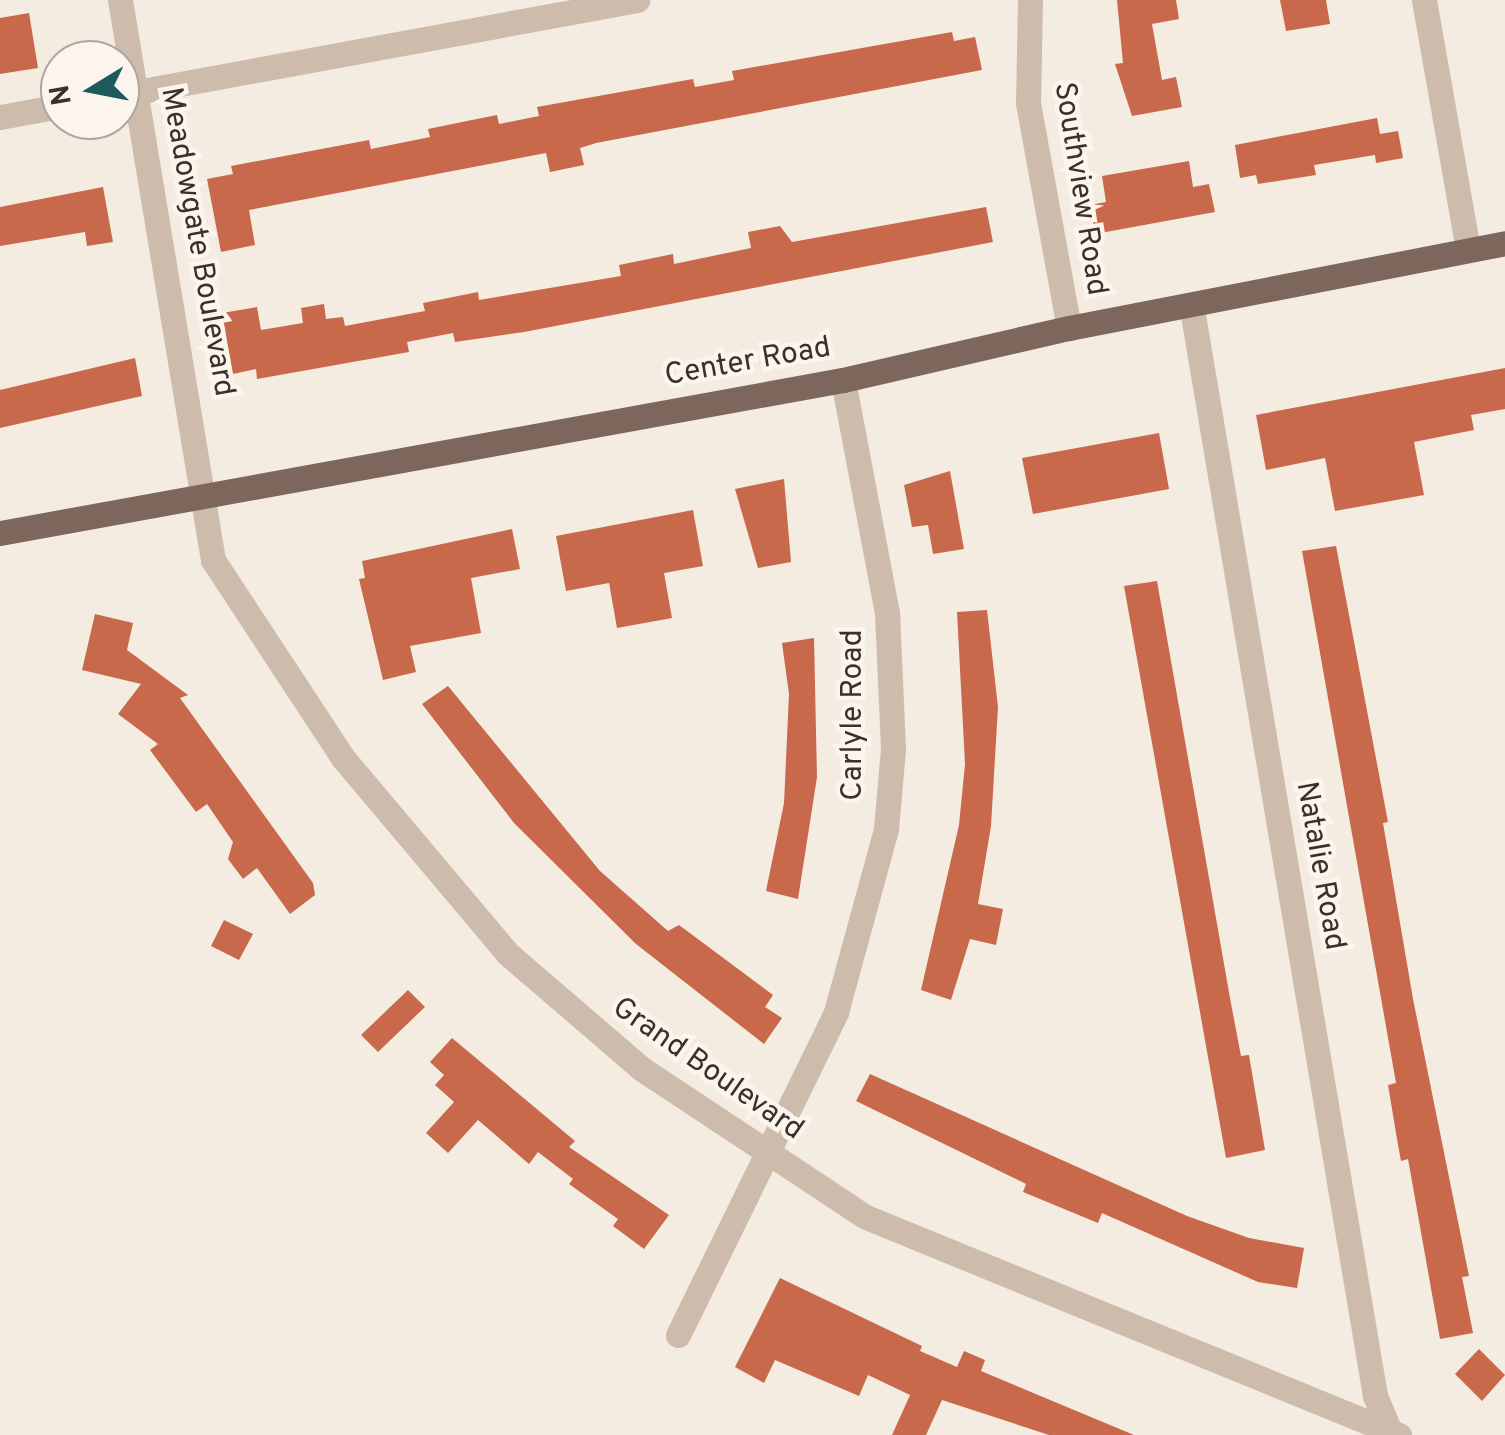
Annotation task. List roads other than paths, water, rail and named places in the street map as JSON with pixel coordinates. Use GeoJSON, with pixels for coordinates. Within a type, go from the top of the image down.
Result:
{"type":"FeatureCollection","features":[{"type":"Feature","properties":{"kind":"main road","name":"Center Road"},"geometry":{"type":"LineString","coordinates":[[0,533],[842,380],[1069,328],[1192,309],[1505,244]]}},
{"type":"Feature","properties":{"kind":"street","name":"Meadowgate Boulevard"},"geometry":{"type":"LineString","coordinates":[[120,0],[123,40]]}},
{"type":"Feature","properties":{"kind":"street"},"geometry":{"type":"LineString","coordinates":[[140,92],[637,0]]}},
{"type":"Feature","properties":{"kind":"street","name":"Southview Road"},"geometry":{"type":"LineString","coordinates":[[1030,0],[1028,104],[1069,328]]}},
{"type":"Feature","properties":{"kind":"street"},"geometry":{"type":"LineString","coordinates":[[1424,0],[1468,250]]}},
{"type":"Feature","properties":{"kind":"street"},"geometry":{"type":"LineString","coordinates":[[0,117],[40,110]]}},
{"type":"Feature","properties":{"kind":"street","name":"Meadowgate Boulevard"},"geometry":{"type":"LineString","coordinates":[[137,140],[200,450],[201,496]]}},
{"type":"Feature","properties":{"kind":"street","name":"Natalie Road"},"geometry":{"type":"LineString","coordinates":[[1192,309],[1375,1396],[1394,1434]]}},
{"type":"Feature","properties":{"kind":"street","name":"Carlyle Road"},"geometry":{"type":"LineString","coordinates":[[678,1335],[771,1154],[836,1012],[886,829],[893,749],[887,613],[842,380]]}},
{"type":"Feature","properties":{"kind":"street","name":"Grand Boulevard"},"geometry":{"type":"LineString","coordinates":[[201,496],[213,560],[251,625],[414,848],[568,1012],[866,1217],[1394,1434]]}}]}
